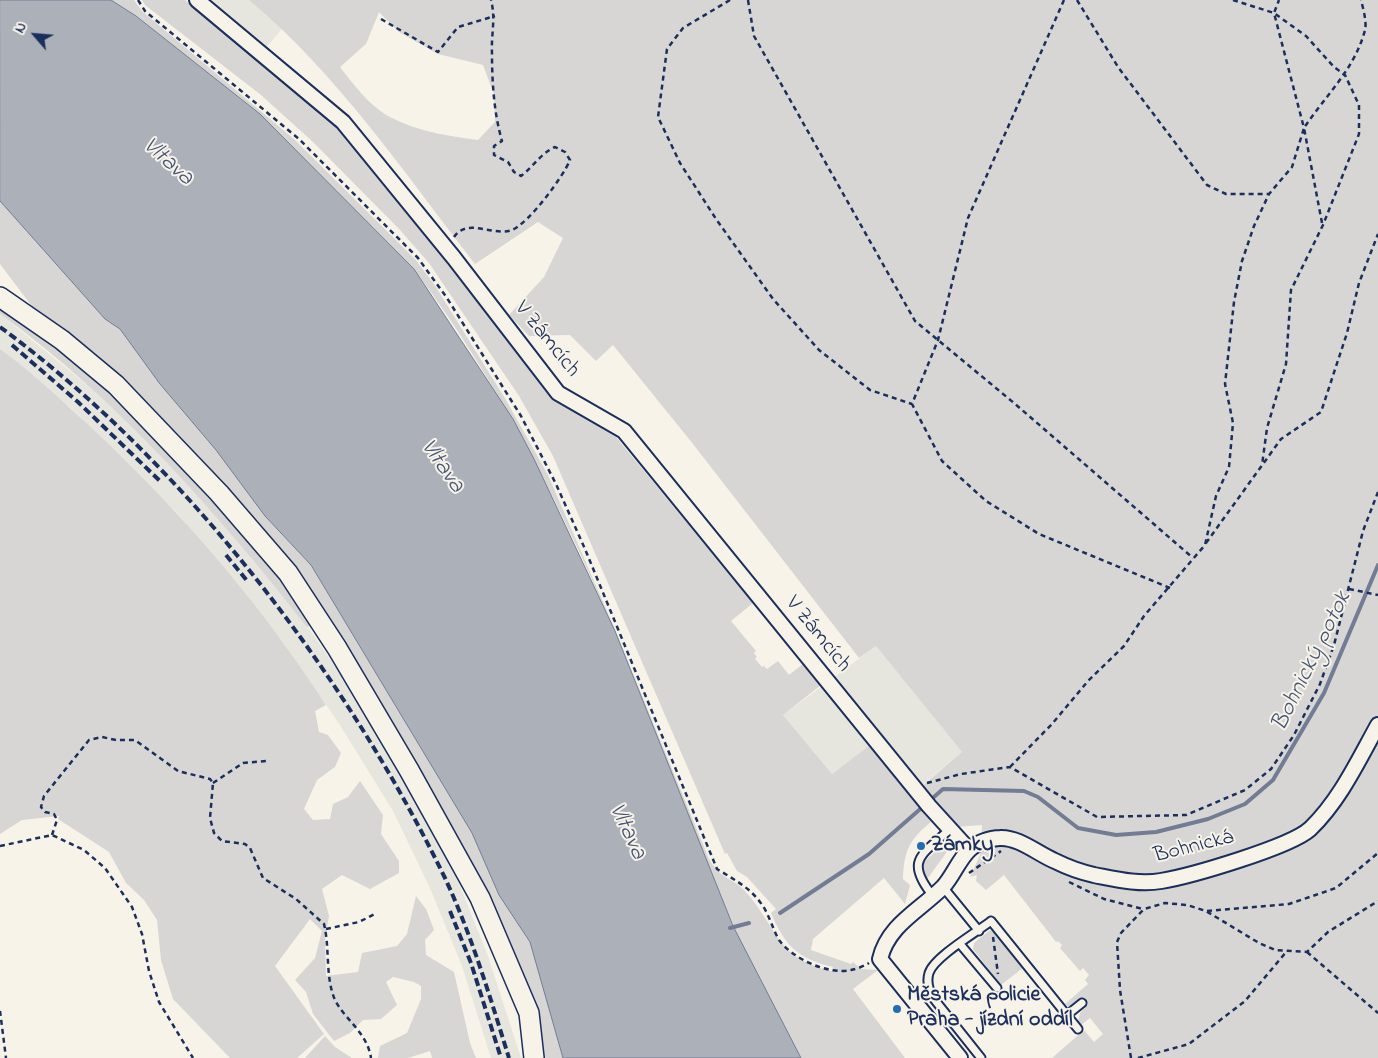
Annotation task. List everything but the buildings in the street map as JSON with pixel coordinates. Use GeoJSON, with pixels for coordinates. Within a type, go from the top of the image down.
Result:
{"type":"FeatureCollection","features":[{"type":"Feature","properties":{"kind":"main road"},"geometry":{"type":"LineString","coordinates":[[0,297],[62,340],[116,385],[219,493],[288,573],[337,648],[404,762],[480,898],[529,1013],[534,1058]]}},
{"type":"Feature","properties":{"kind":"street","name":"V Zámcích"},"geometry":{"type":"LineString","coordinates":[[197,0],[343,122],[446,249],[558,393],[624,431],[913,786],[969,850]]}},
{"type":"Feature","properties":{"kind":"street","name":"Bohnická"},"geometry":{"type":"LineString","coordinates":[[969,850],[986,840],[1000,838],[1015,841],[1055,862],[1092,874],[1136,882],[1161,881],[1245,857],[1285,843],[1308,830],[1326,812],[1343,787],[1378,725]]}},
{"type":"Feature","properties":{"kind":"street"},"geometry":{"type":"LineString","coordinates":[[960,1058],[880,959],[883,944],[892,932],[943,887],[969,850]]}},
{"type":"Feature","properties":{"kind":"lane"},"geometry":{"type":"LineString","coordinates":[[932,896],[919,878],[917,866],[922,855],[950,829]]}},
{"type":"Feature","properties":{"kind":"lane"},"geometry":{"type":"LineString","coordinates":[[943,887],[979,930]]}},
{"type":"Feature","properties":{"kind":"lane"},"geometry":{"type":"LineString","coordinates":[[981,1058],[928,990],[929,972],[938,961],[991,921],[1078,1029]]}},
{"type":"Feature","properties":{"kind":"lane"},"geometry":{"type":"LineString","coordinates":[[960,944],[996,987]]}},
{"type":"Feature","properties":{"kind":"lane"},"geometry":{"type":"LineString","coordinates":[[1066,1015],[1082,1003]]}},
{"type":"Feature","properties":{"kind":"path"},"geometry":{"type":"LineString","coordinates":[[138,0],[146,11],[299,140],[418,258],[447,298],[521,416],[556,484],[585,549],[718,869],[747,888],[761,902],[779,940],[796,956],[826,968],[850,971],[880,959]]}},
{"type":"Feature","properties":{"kind":"path"},"geometry":{"type":"LineString","coordinates":[[446,249],[458,232],[474,227],[511,230],[524,220],[563,175],[570,160],[566,152],[556,147],[543,153],[531,168],[521,176],[514,172],[508,162],[494,155],[494,146],[502,141],[496,120],[492,52],[495,16],[491,0]]}},
{"type":"Feature","properties":{"kind":"path"},"geometry":{"type":"LineString","coordinates":[[730,0],[683,28],[667,49],[658,117],[680,163],[716,219],[773,299],[819,350],[870,390],[912,404],[942,461],[986,501],[1039,534],[1170,588]]}},
{"type":"Feature","properties":{"kind":"path"},"geometry":{"type":"LineString","coordinates":[[748,0],[754,36],[914,320],[1014,403],[1193,558]]}},
{"type":"Feature","properties":{"kind":"path"},"geometry":{"type":"LineString","coordinates":[[912,404],[938,340],[968,218],[1064,0]]}},
{"type":"Feature","properties":{"kind":"path"},"geometry":{"type":"LineString","coordinates":[[1077,0],[1118,67],[1207,185],[1226,194],[1268,194]]}},
{"type":"Feature","properties":{"kind":"path"},"geometry":{"type":"LineString","coordinates":[[1233,0],[1274,13],[1306,36],[1345,75],[1359,106],[1359,134],[1323,225],[1291,290],[1286,364],[1267,428],[1262,465]]}},
{"type":"Feature","properties":{"kind":"path"},"geometry":{"type":"LineString","coordinates":[[1279,0],[1274,13],[1304,128],[1323,225]]}},
{"type":"Feature","properties":{"kind":"path"},"geometry":{"type":"LineString","coordinates":[[1206,545],[1216,496],[1229,467],[1233,423],[1225,384],[1234,302],[1242,261],[1268,194],[1292,167],[1304,128],[1318,106],[1345,75],[1365,29],[1362,0]]}},
{"type":"Feature","properties":{"kind":"path"},"geometry":{"type":"LineString","coordinates":[[382,19],[438,52],[458,27],[495,16]]}},
{"type":"Feature","properties":{"kind":"path"},"geometry":{"type":"LineString","coordinates":[[913,786],[961,774],[1010,767],[1052,724],[1088,681],[1124,646],[1144,616],[1206,545],[1281,439],[1321,412],[1347,333],[1359,283],[1378,234]]}},
{"type":"Feature","properties":{"kind":"path"},"geometry":{"type":"LineString","coordinates":[[1010,767],[1097,817],[1186,815],[1245,790],[1271,769],[1294,735],[1320,684],[1334,646],[1364,531],[1378,492]]}},
{"type":"Feature","properties":{"kind":"path"},"geometry":{"type":"LineString","coordinates":[[1349,589],[1378,595]]}},
{"type":"Feature","properties":{"kind":"path"},"geometry":{"type":"LineString","coordinates":[[52,835],[57,820],[54,814],[45,812],[41,807],[44,796],[89,740],[102,737],[116,740],[135,740],[178,771],[210,778],[214,783],[210,818],[214,833],[222,841],[245,844],[250,848],[263,878],[296,900],[324,924],[331,989],[336,1002],[365,1040],[371,1058]]}},
{"type":"Feature","properties":{"kind":"path"},"geometry":{"type":"LineString","coordinates":[[214,783],[243,763],[267,761]]}},
{"type":"Feature","properties":{"kind":"path"},"geometry":{"type":"LineString","coordinates":[[0,846],[52,835],[84,850],[105,868],[132,907],[142,934],[148,971],[159,1002],[193,1058]]}},
{"type":"Feature","properties":{"kind":"path"},"geometry":{"type":"LineString","coordinates":[[953,874],[966,875],[1003,850]]}},
{"type":"Feature","properties":{"kind":"path"},"geometry":{"type":"LineString","coordinates":[[1206,911],[1289,904],[1336,888],[1378,853]]}},
{"type":"Feature","properties":{"kind":"path"},"geometry":{"type":"LineString","coordinates":[[1068,882],[1104,900],[1144,909],[1165,903],[1187,904],[1206,911],[1259,944],[1275,950],[1307,952],[1378,1013]]}},
{"type":"Feature","properties":{"kind":"path"},"geometry":{"type":"LineString","coordinates":[[1307,952],[1328,932],[1378,900]]}},
{"type":"Feature","properties":{"kind":"path"},"geometry":{"type":"LineString","coordinates":[[1131,1058],[1120,990],[1117,942],[1121,933],[1144,909]]}},
{"type":"Feature","properties":{"kind":"path"},"geometry":{"type":"LineString","coordinates":[[326,929],[359,922],[375,914]]}},
{"type":"Feature","properties":{"kind":"path"},"geometry":{"type":"LineString","coordinates":[[994,924],[992,930],[998,976],[996,987]]}},
{"type":"Feature","properties":{"kind":"path"},"geometry":{"type":"LineString","coordinates":[[1138,1058],[1189,1044],[1246,1001],[1288,951]]}},
{"type":"Feature","properties":{"kind":"path"},"geometry":{"type":"LineString","coordinates":[[1,1012],[6,1058]]}},
{"type":"Feature","properties":{"kind":"shaded area"},"geometry":{"type":"Polygon","coordinates":[[[111,0],[134,0],[142,11],[295,140],[415,259],[434,284],[506,400],[548,475],[613,625],[709,859],[722,875],[745,891],[788,950],[813,965],[832,971],[833,967],[811,960],[794,949],[782,934],[771,913],[776,909],[747,877],[737,871],[727,853],[725,854],[553,456],[519,396],[429,263],[400,230],[313,142],[261,95],[145,5],[142,0],[185,0],[340,128],[552,397],[616,437],[753,603],[731,621],[756,651],[754,653],[757,657],[755,659],[762,667],[764,666],[767,669],[778,661],[789,675],[803,664],[821,685],[783,715],[832,774],[870,745],[931,822],[917,835],[906,853],[903,879],[910,885],[905,904],[884,878],[813,939],[811,950],[851,964],[853,962],[861,969],[878,970],[853,989],[905,1058],[801,1058],[756,975],[732,924],[630,668],[594,584],[550,491],[500,399],[473,355],[414,269],[260,114],[136,16],[111,0]]]}},
{"type":"Feature","properties":{"kind":"shaded area"},"geometry":{"type":"Polygon","coordinates":[[[203,0],[249,0],[283,28],[264,50],[203,0]]]}},
{"type":"Feature","properties":{"kind":"shaded area"},"geometry":{"type":"Polygon","coordinates":[[[249,0],[1378,0],[1378,1058],[1052,1058],[1084,1030],[1094,1042],[1103,1034],[1090,1018],[1081,1025],[1078,1021],[1080,1013],[1086,1007],[1082,1002],[1071,1008],[1065,1004],[1088,984],[1085,980],[1089,975],[1083,968],[1080,971],[1060,948],[1062,945],[1058,941],[1056,942],[1004,875],[986,890],[976,881],[977,875],[970,877],[980,855],[982,825],[956,827],[921,787],[962,752],[876,646],[859,658],[693,444],[613,345],[596,361],[570,335],[529,336],[509,315],[544,277],[563,238],[538,222],[475,264],[396,160],[341,92],[312,59],[249,0]],[[379,12],[366,44],[340,67],[370,102],[384,114],[423,130],[478,140],[495,122],[494,94],[483,65],[438,54],[399,32],[379,12]]]}},
{"type":"Feature","properties":{"kind":"shaded area"},"geometry":{"type":"Polygon","coordinates":[[[0,201],[105,319],[120,329],[160,384],[216,450],[265,516],[311,565],[472,833],[499,895],[530,942],[563,1058],[544,1058],[526,985],[508,938],[488,894],[345,643],[283,553],[130,391],[31,305],[0,264],[0,201]]]}},
{"type":"Feature","properties":{"kind":"shaded area"},"geometry":{"type":"Polygon","coordinates":[[[0,305],[33,328],[114,394],[266,557],[314,623],[307,627],[202,500],[126,421],[86,383],[0,314],[0,305]]]}},
{"type":"Feature","properties":{"kind":"shaded area"},"geometry":{"type":"Polygon","coordinates":[[[0,314],[91,388],[145,438],[199,495],[308,627],[364,709],[416,798],[456,876],[488,956],[521,1058],[491,1058],[462,966],[430,888],[393,811],[340,725],[285,645],[178,514],[72,409],[0,349],[0,314]]]}},
{"type":"Feature","properties":{"kind":"shaded area"},"geometry":{"type":"Polygon","coordinates":[[[0,349],[62,400],[160,496],[220,562],[248,597],[326,705],[315,711],[319,732],[328,735],[341,753],[335,767],[317,780],[304,809],[313,820],[330,819],[333,804],[348,797],[360,781],[383,815],[381,834],[399,861],[399,873],[370,889],[342,875],[322,889],[329,916],[325,938],[326,976],[358,972],[362,953],[397,946],[407,934],[416,896],[426,909],[434,930],[425,940],[426,955],[454,972],[470,1043],[476,1058],[432,1058],[430,1051],[408,1058],[378,1058],[380,1046],[407,1033],[421,999],[421,986],[414,982],[393,977],[386,982],[397,1005],[381,1019],[363,1020],[350,1033],[334,1041],[313,1014],[306,992],[295,980],[315,958],[322,931],[310,919],[275,966],[324,1034],[297,1058],[230,1058],[173,999],[161,960],[157,920],[144,900],[126,883],[109,852],[58,819],[59,816],[22,820],[0,834],[0,349]]]}},
{"type":"Feature","properties":{"kind":"shaded area"},"geometry":{"type":"Polygon","coordinates":[[[876,646],[962,752],[910,795],[870,745],[832,774],[783,715],[876,646]]]}},
{"type":"Feature","properties":{"kind":"shaded area"},"geometry":{"type":"Polygon","coordinates":[[[947,841],[949,849],[928,878],[925,877],[923,874],[924,862],[947,841]]]}},
{"type":"Feature","properties":{"kind":"shaded area"},"geometry":{"type":"Polygon","coordinates":[[[990,930],[996,932],[1024,967],[1001,985],[973,949],[974,943],[990,930]]]}},
{"type":"Feature","properties":{"kind":"shaded area"},"geometry":{"type":"Polygon","coordinates":[[[325,1036],[335,1047],[352,1058],[305,1058],[325,1036]]]}},
{"type":"Feature","properties":{"kind":"water","name":"Vltava"},"geometry":{"type":"Polygon","coordinates":[[[0,0],[111,0],[136,16],[260,114],[414,269],[513,419],[534,459],[615,631],[733,926],[801,1058],[563,1058],[530,942],[499,895],[472,833],[311,565],[265,516],[216,450],[160,384],[120,329],[105,319],[0,201],[0,0]]]}},
{"type":"Feature","properties":{"kind":"waterway","name":"Bohnický potok"},"geometry":{"type":"LineString","coordinates":[[780,913],[869,854],[943,789],[1024,791],[1038,797],[1078,828],[1116,835],[1156,832],[1208,819],[1245,804],[1273,780],[1324,693],[1378,565]]}},
{"type":"Feature","properties":{"kind":"waterway","name":"Bohnický potok"},"geometry":{"type":"LineString","coordinates":[[730,928],[749,923]]}},
{"type":"Feature","properties":{"kind":"railway"},"geometry":{"type":"LineString","coordinates":[[0,327],[68,381],[133,441],[196,507],[254,577],[309,650],[360,725],[405,801],[445,878],[472,944],[509,1058]]}},
{"type":"Feature","properties":{"kind":"railway"},"geometry":{"type":"LineString","coordinates":[[12,345],[78,402],[161,482]]}},
{"type":"Feature","properties":{"kind":"railway"},"geometry":{"type":"LineString","coordinates":[[226,555],[248,582]]}},
{"type":"Feature","properties":{"kind":"railway"},"geometry":{"type":"LineString","coordinates":[[450,911],[471,963],[501,1058]]}},
{"type":"Feature","properties":{"kind":"place","name":"Zámky"},"geometry":{"type":"Point","coordinates":[921,846]}},
{"type":"Feature","properties":{"kind":"place","name":"Městská policie Praha - jízdní oddíl"},"geometry":{"type":"Point","coordinates":[897,1009]}}]}
